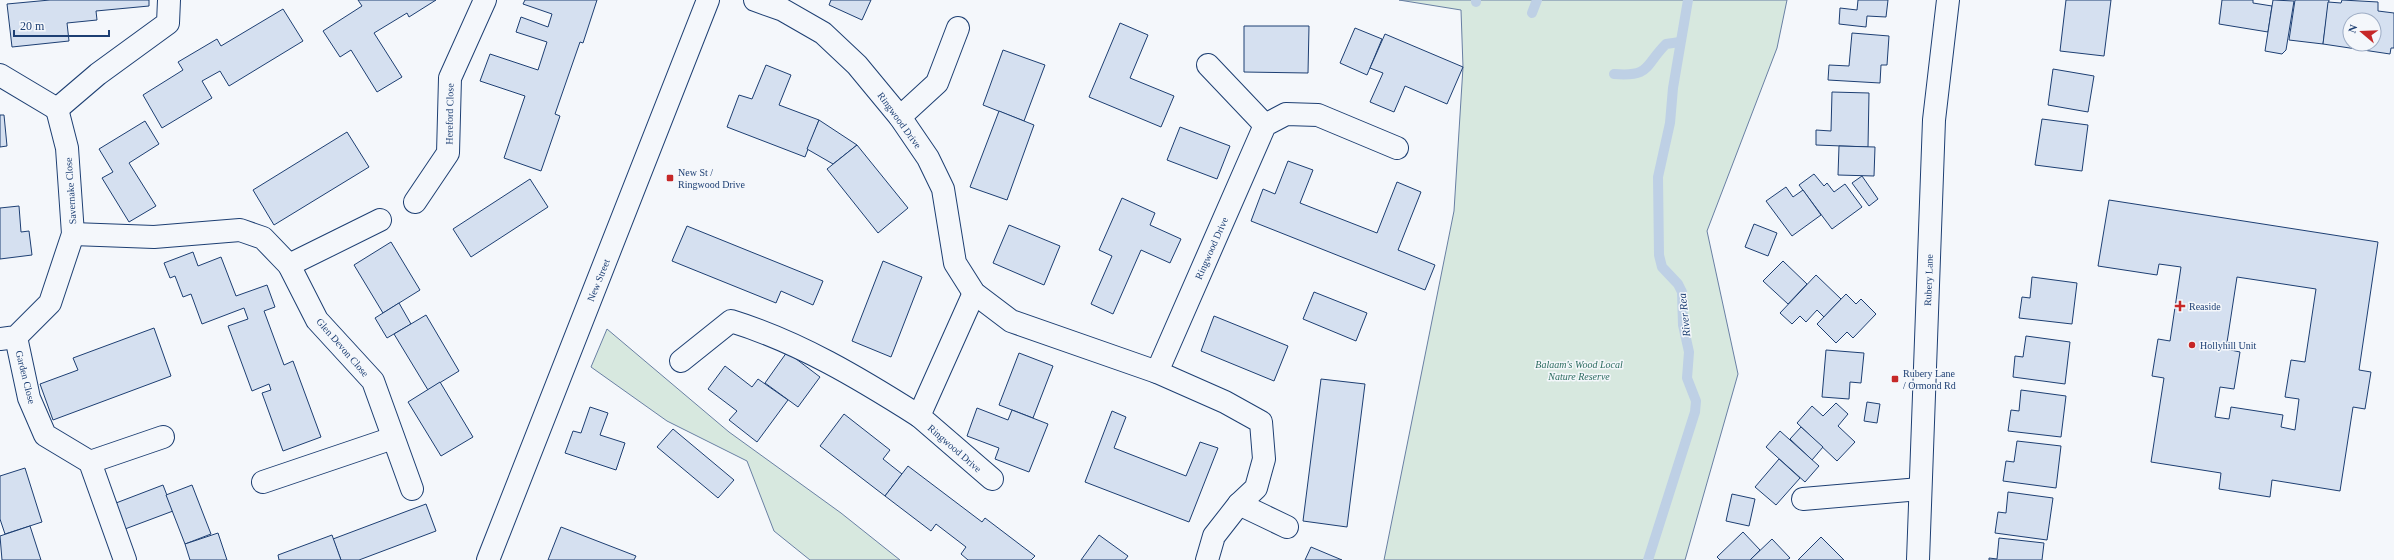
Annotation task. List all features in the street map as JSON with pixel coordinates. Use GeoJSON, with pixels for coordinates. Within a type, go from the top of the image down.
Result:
{"type":"FeatureCollection","features":[{"type":"Feature","properties":{"kind":"street"},"geometry":{"type":"LineString","coordinates":[[0,75],[57,109],[98,74],[168,23],[169,0]]}},
{"type":"Feature","properties":{"kind":"street","name":"Hereford Close"},"geometry":{"type":"LineString","coordinates":[[415,202],[448,153],[450,78],[485,0]]}},
{"type":"Feature","properties":{"kind":"street","name":"New Street"},"geometry":{"type":"LineString","coordinates":[[488,560],[708,0]]}},
{"type":"Feature","properties":{"kind":"street","name":"Ringwood Drive"},"geometry":{"type":"LineString","coordinates":[[755,0],[783,10],[823,33],[857,65],[900,117],[928,158],[943,189],[955,263],[974,294],[1011,321],[1156,372],[1225,402],[1261,422],[1264,459],[1256,488],[1239,504],[1214,536],[1207,560]]}},
{"type":"Feature","properties":{"kind":"street","name":"Rubery Lane"},"geometry":{"type":"LineString","coordinates":[[1918,560],[1934,120],[1948,0]]}},
{"type":"Feature","properties":{"kind":"street"},"geometry":{"type":"LineString","coordinates":[[900,117],[937,83],[958,28]]}},
{"type":"Feature","properties":{"kind":"street"},"geometry":{"type":"LineString","coordinates":[[1208,65],[1265,125],[1286,114],[1318,115],[1397,148]]}},
{"type":"Feature","properties":{"kind":"street","name":"Savernake Close"},"geometry":{"type":"LineString","coordinates":[[8,338],[50,303],[73,234],[67,148],[57,109]]}},
{"type":"Feature","properties":{"kind":"street","name":"Ringwood Drive"},"geometry":{"type":"LineString","coordinates":[[1156,372],[1265,125]]}},
{"type":"Feature","properties":{"kind":"street"},"geometry":{"type":"LineString","coordinates":[[289,265],[380,220]]}},
{"type":"Feature","properties":{"kind":"street","name":"Glen Devon Close"},"geometry":{"type":"LineString","coordinates":[[73,234],[154,237],[240,230],[263,238],[289,265],[317,320],[373,382],[412,489]]}},
{"type":"Feature","properties":{"kind":"street","name":"Ringwood Drive"},"geometry":{"type":"LineString","coordinates":[[919,416],[974,294]]}},
{"type":"Feature","properties":{"kind":"street","name":"Ringwood Drive"},"geometry":{"type":"LineString","coordinates":[[681,361],[731,321],[756,328],[814,354],[853,374],[919,416],[992,480]]}},
{"type":"Feature","properties":{"kind":"street","name":"Garden Close"},"geometry":{"type":"LineString","coordinates":[[8,338],[29,398],[45,435],[90,462]]}},
{"type":"Feature","properties":{"kind":"street"},"geometry":{"type":"LineString","coordinates":[[124,560],[90,462],[163,437]]}},
{"type":"Feature","properties":{"kind":"street"},"geometry":{"type":"LineString","coordinates":[[263,482],[393,438]]}},
{"type":"Feature","properties":{"kind":"street"},"geometry":{"type":"LineString","coordinates":[[1803,499],[1920,489]]}},
{"type":"Feature","properties":{"kind":"street"},"geometry":{"type":"LineString","coordinates":[[1239,504],[1287,527]]}},
{"type":"Feature","properties":{"kind":"green space","name":"Balaam's Wood Local Nature Reserve"},"geometry":{"type":"Polygon","coordinates":[[[1399,0],[1787,0],[1777,48],[1707,231],[1738,374],[1685,560],[1384,560],[1454,211],[1463,67],[1461,10],[1399,0]]]}},
{"type":"Feature","properties":{"kind":"green space"},"geometry":{"type":"Polygon","coordinates":[[[607,329],[729,432],[841,513],[900,560],[810,560],[774,531],[747,461],[667,421],[591,367],[607,329]]]}},
{"type":"Feature","properties":{"kind":"building"},"geometry":{"type":"Polygon","coordinates":[[[50,0],[149,0],[149,6],[96,11],[97,20],[67,23],[69,41],[12,47],[7,4],[50,0]]]}},
{"type":"Feature","properties":{"kind":"building"},"geometry":{"type":"Polygon","coordinates":[[[358,0],[436,0],[409,17],[407,13],[374,33],[402,77],[377,92],[351,50],[340,57],[323,31],[362,6],[358,0]]]}},
{"type":"Feature","properties":{"kind":"building"},"geometry":{"type":"Polygon","coordinates":[[[525,0],[597,0],[583,43],[580,42],[555,114],[560,116],[541,171],[504,158],[525,96],[480,81],[490,54],[538,70],[547,42],[516,32],[521,17],[548,27],[552,14],[523,4],[525,0]]]}},
{"type":"Feature","properties":{"kind":"building"},"geometry":{"type":"Polygon","coordinates":[[[831,0],[871,0],[862,20],[829,5],[831,0]]]}},
{"type":"Feature","properties":{"kind":"building"},"geometry":{"type":"Polygon","coordinates":[[[1858,0],[1888,0],[1886,17],[1867,16],[1866,27],[1839,24],[1840,8],[1857,10],[1858,0]]]}},
{"type":"Feature","properties":{"kind":"building"},"geometry":{"type":"Polygon","coordinates":[[[2066,0],[2111,0],[2104,56],[2060,51],[2066,0]]]}},
{"type":"Feature","properties":{"kind":"building"},"geometry":{"type":"Polygon","coordinates":[[[2222,0],[2253,0],[2253,3],[2272,6],[2268,32],[2219,24],[2222,0]]]}},
{"type":"Feature","properties":{"kind":"building"},"geometry":{"type":"Polygon","coordinates":[[[2273,0],[2294,1],[2286,50],[2282,54],[2265,51],[2273,0]]]}},
{"type":"Feature","properties":{"kind":"building"},"geometry":{"type":"Polygon","coordinates":[[[2295,0],[2329,0],[2323,44],[2289,40],[2295,0]]]}},
{"type":"Feature","properties":{"kind":"building"},"geometry":{"type":"Polygon","coordinates":[[[2342,0],[2378,2],[2378,11],[2394,13],[2394,48],[2391,48],[2390,54],[2377,52],[2382,52],[2382,12],[2342,12],[2342,47],[2323,44],[2328,2],[2341,3],[2342,0]]]}},
{"type":"Feature","properties":{"kind":"building"},"geometry":{"type":"Polygon","coordinates":[[[283,9],[303,41],[229,86],[220,71],[202,81],[212,98],[162,128],[143,95],[183,70],[178,62],[217,39],[221,46],[283,9]]]}},
{"type":"Feature","properties":{"kind":"building"},"geometry":{"type":"Polygon","coordinates":[[[1120,23],[1148,35],[1130,78],[1174,96],[1161,127],[1089,97],[1120,23]]]}},
{"type":"Feature","properties":{"kind":"building"},"geometry":{"type":"Polygon","coordinates":[[[1244,26],[1309,26],[1308,73],[1244,72],[1244,26]]]}},
{"type":"Feature","properties":{"kind":"building"},"geometry":{"type":"Polygon","coordinates":[[[1355,28],[1382,39],[1367,75],[1340,63],[1355,28]]]}},
{"type":"Feature","properties":{"kind":"building"},"geometry":{"type":"Polygon","coordinates":[[[1852,33],[1889,36],[1887,65],[1881,65],[1880,83],[1828,80],[1829,65],[1849,66],[1852,33]]]}},
{"type":"Feature","properties":{"kind":"building"},"geometry":{"type":"Polygon","coordinates":[[[1385,34],[1463,67],[1447,104],[1405,86],[1394,112],[1370,102],[1383,73],[1370,68],[1385,34]]]}},
{"type":"Feature","properties":{"kind":"building"},"geometry":{"type":"Polygon","coordinates":[[[1003,50],[1045,65],[1024,121],[983,105],[1003,50]]]}},
{"type":"Feature","properties":{"kind":"building"},"geometry":{"type":"Polygon","coordinates":[[[766,65],[791,75],[779,105],[819,120],[805,157],[727,127],[739,95],[752,99],[766,65]]]}},
{"type":"Feature","properties":{"kind":"building"},"geometry":{"type":"Polygon","coordinates":[[[2053,69],[2094,76],[2088,112],[2048,105],[2053,69]]]}},
{"type":"Feature","properties":{"kind":"building"},"geometry":{"type":"Polygon","coordinates":[[[1832,92],[1869,93],[1868,147],[1816,145],[1816,130],[1831,131],[1832,92]]]}},
{"type":"Feature","properties":{"kind":"building"},"geometry":{"type":"Polygon","coordinates":[[[999,111],[1034,125],[1007,200],[970,187],[999,111]]]}},
{"type":"Feature","properties":{"kind":"building"},"geometry":{"type":"Polygon","coordinates":[[[0,115],[4,115],[7,146],[0,147],[0,115]]]}},
{"type":"Feature","properties":{"kind":"building"},"geometry":{"type":"Polygon","coordinates":[[[2042,119],[2088,125],[2082,171],[2035,165],[2042,119]]]}},
{"type":"Feature","properties":{"kind":"building"},"geometry":{"type":"Polygon","coordinates":[[[819,120],[857,145],[833,164],[807,149],[819,120]]]}},
{"type":"Feature","properties":{"kind":"building"},"geometry":{"type":"Polygon","coordinates":[[[145,121],[159,144],[129,163],[156,206],[129,222],[102,178],[113,172],[99,149],[145,121]]]}},
{"type":"Feature","properties":{"kind":"building"},"geometry":{"type":"Polygon","coordinates":[[[1180,127],[1230,146],[1217,179],[1167,160],[1180,127]]]}},
{"type":"Feature","properties":{"kind":"building"},"geometry":{"type":"Polygon","coordinates":[[[347,132],[369,167],[274,225],[253,190],[347,132]]]}},
{"type":"Feature","properties":{"kind":"building"},"geometry":{"type":"Polygon","coordinates":[[[857,145],[908,208],[878,233],[827,169],[857,145]]]}},
{"type":"Feature","properties":{"kind":"building"},"geometry":{"type":"Polygon","coordinates":[[[1839,146],[1875,147],[1874,176],[1838,175],[1839,146]]]}},
{"type":"Feature","properties":{"kind":"building"},"geometry":{"type":"Polygon","coordinates":[[[1288,161],[1313,170],[1300,203],[1377,233],[1397,182],[1421,192],[1398,250],[1435,265],[1425,290],[1251,221],[1263,189],[1275,194],[1288,161]]]}},
{"type":"Feature","properties":{"kind":"building"},"geometry":{"type":"Polygon","coordinates":[[[1814,174],[1824,186],[1827,183],[1834,192],[1845,184],[1862,207],[1832,229],[1799,185],[1814,174]]]}},
{"type":"Feature","properties":{"kind":"building"},"geometry":{"type":"Polygon","coordinates":[[[1862,176],[1878,199],[1869,206],[1852,183],[1862,176]]]}},
{"type":"Feature","properties":{"kind":"building"},"geometry":{"type":"Polygon","coordinates":[[[530,179],[548,207],[471,257],[453,229],[530,179]]]}},
{"type":"Feature","properties":{"kind":"building"},"geometry":{"type":"Polygon","coordinates":[[[1786,187],[1793,197],[1803,190],[1821,215],[1792,236],[1766,201],[1786,187]]]}},
{"type":"Feature","properties":{"kind":"building"},"geometry":{"type":"Polygon","coordinates":[[[1122,198],[1155,213],[1150,225],[1181,239],[1170,263],[1141,250],[1113,314],[1091,304],[1112,256],[1099,250],[1122,198]]]}},
{"type":"Feature","properties":{"kind":"building","name":"Hollyhill Unit"},"geometry":{"type":"Polygon","coordinates":[[[2109,200],[2378,242],[2359,370],[2371,372],[2365,409],[2353,407],[2340,491],[2272,480],[2270,497],[2219,489],[2221,473],[2151,462],[2164,378],[2152,376],[2158,339],[2170,341],[2181,267],[2159,264],[2157,275],[2098,266],[2109,200]],[[2237,277],[2226,349],[2240,352],[2234,389],[2220,387],[2215,417],[2229,419],[2231,407],[2283,415],[2281,427],[2295,430],[2299,399],[2285,397],[2291,360],[2305,362],[2316,289],[2237,277]]]}},
{"type":"Feature","properties":{"kind":"building"},"geometry":{"type":"Polygon","coordinates":[[[19,206],[21,232],[29,231],[32,255],[0,259],[0,208],[19,206]]]}},
{"type":"Feature","properties":{"kind":"building"},"geometry":{"type":"Polygon","coordinates":[[[1754,224],[1777,233],[1768,256],[1745,247],[1754,224]]]}},
{"type":"Feature","properties":{"kind":"building"},"geometry":{"type":"Polygon","coordinates":[[[1009,225],[1060,246],[1044,285],[993,263],[1009,225]]]}},
{"type":"Feature","properties":{"kind":"building"},"geometry":{"type":"Polygon","coordinates":[[[687,226],[823,281],[813,305],[781,291],[776,303],[672,261],[687,226]]]}},
{"type":"Feature","properties":{"kind":"building"},"geometry":{"type":"Polygon","coordinates":[[[391,242],[420,290],[383,313],[354,265],[391,242]]]}},
{"type":"Feature","properties":{"kind":"building"},"geometry":{"type":"Polygon","coordinates":[[[193,252],[198,266],[221,257],[236,296],[267,285],[275,307],[264,311],[284,365],[293,361],[321,437],[283,451],[262,393],[271,390],[269,384],[252,391],[228,326],[248,319],[244,308],[202,324],[191,294],[183,297],[175,276],[170,278],[164,263],[193,252]]]}},
{"type":"Feature","properties":{"kind":"building"},"geometry":{"type":"Polygon","coordinates":[[[883,261],[922,277],[891,357],[852,341],[883,261]]]}},
{"type":"Feature","properties":{"kind":"building"},"geometry":{"type":"Polygon","coordinates":[[[1783,261],[1807,284],[1788,304],[1763,281],[1783,261]]]}},
{"type":"Feature","properties":{"kind":"building"},"geometry":{"type":"Polygon","coordinates":[[[1816,275],[1841,299],[1824,317],[1817,310],[1806,322],[1800,316],[1792,324],[1780,313],[1816,275]]]}},
{"type":"Feature","properties":{"kind":"building"},"geometry":{"type":"Polygon","coordinates":[[[2032,277],[2077,283],[2072,324],[2019,318],[2022,297],[2030,298],[2032,277]]]}},
{"type":"Feature","properties":{"kind":"building"},"geometry":{"type":"Polygon","coordinates":[[[1314,292],[1367,313],[1356,341],[1303,319],[1314,292]]]}},
{"type":"Feature","properties":{"kind":"building"},"geometry":{"type":"Polygon","coordinates":[[[1846,294],[1856,304],[1861,299],[1876,314],[1853,338],[1847,332],[1836,343],[1817,324],[1846,294]]]}},
{"type":"Feature","properties":{"kind":"building"},"geometry":{"type":"Polygon","coordinates":[[[399,303],[411,324],[387,338],[375,318],[399,303]]]}},
{"type":"Feature","properties":{"kind":"building"},"geometry":{"type":"Polygon","coordinates":[[[426,315],[459,371],[428,390],[394,334],[426,315]]]}},
{"type":"Feature","properties":{"kind":"building"},"geometry":{"type":"Polygon","coordinates":[[[1214,316],[1288,346],[1274,381],[1201,351],[1214,316]]]}},
{"type":"Feature","properties":{"kind":"building"},"geometry":{"type":"Polygon","coordinates":[[[154,328],[171,376],[53,420],[40,384],[78,370],[73,358],[154,328]]]}},
{"type":"Feature","properties":{"kind":"building"},"geometry":{"type":"Polygon","coordinates":[[[2026,336],[2070,342],[2065,384],[2013,377],[2015,356],[2023,357],[2026,336]]]}},
{"type":"Feature","properties":{"kind":"building"},"geometry":{"type":"Polygon","coordinates":[[[1826,350],[1864,353],[1861,383],[1850,382],[1849,399],[1822,397],[1826,350]]]}},
{"type":"Feature","properties":{"kind":"building"},"geometry":{"type":"Polygon","coordinates":[[[787,352],[820,377],[798,407],[765,383],[787,352]]]}},
{"type":"Feature","properties":{"kind":"building"},"geometry":{"type":"Polygon","coordinates":[[[1019,353],[1053,366],[1033,418],[999,405],[1019,353]]]}},
{"type":"Feature","properties":{"kind":"building"},"geometry":{"type":"Polygon","coordinates":[[[725,366],[752,387],[758,379],[788,400],[757,442],[729,420],[737,411],[708,389],[725,366]]]}},
{"type":"Feature","properties":{"kind":"building"},"geometry":{"type":"Polygon","coordinates":[[[1321,379],[1365,384],[1347,527],[1303,521],[1321,379]]]}},
{"type":"Feature","properties":{"kind":"building"},"geometry":{"type":"Polygon","coordinates":[[[440,382],[473,437],[441,456],[408,402],[440,382]]]}},
{"type":"Feature","properties":{"kind":"building"},"geometry":{"type":"Polygon","coordinates":[[[2021,390],[2066,396],[2061,437],[2008,431],[2011,410],[2019,411],[2021,390]]]}},
{"type":"Feature","properties":{"kind":"building"},"geometry":{"type":"Polygon","coordinates":[[[1867,402],[1880,404],[1877,423],[1864,421],[1867,402]]]}},
{"type":"Feature","properties":{"kind":"building"},"geometry":{"type":"Polygon","coordinates":[[[1836,403],[1848,414],[1838,426],[1855,442],[1837,461],[1797,423],[1812,406],[1823,416],[1836,403]]]}},
{"type":"Feature","properties":{"kind":"building"},"geometry":{"type":"Polygon","coordinates":[[[590,407],[608,413],[600,435],[625,443],[616,470],[565,453],[573,431],[581,433],[590,407]]]}},
{"type":"Feature","properties":{"kind":"building"},"geometry":{"type":"Polygon","coordinates":[[[977,408],[1008,420],[1012,410],[1048,424],[1029,472],[995,459],[999,448],[967,436],[977,408]]]}},
{"type":"Feature","properties":{"kind":"building"},"geometry":{"type":"Polygon","coordinates":[[[1112,411],[1126,417],[1114,448],[1186,476],[1200,442],[1218,448],[1189,522],[1085,482],[1112,411]]]}},
{"type":"Feature","properties":{"kind":"building"},"geometry":{"type":"Polygon","coordinates":[[[844,414],[890,450],[883,459],[902,474],[885,496],[820,446],[844,414]]]}},
{"type":"Feature","properties":{"kind":"building"},"geometry":{"type":"Polygon","coordinates":[[[1801,427],[1823,447],[1812,460],[1790,439],[1801,427]]]}},
{"type":"Feature","properties":{"kind":"building"},"geometry":{"type":"Polygon","coordinates":[[[673,429],[734,480],[718,498],[657,447],[673,429]]]}},
{"type":"Feature","properties":{"kind":"building"},"geometry":{"type":"Polygon","coordinates":[[[1780,431],[1819,466],[1805,482],[1766,447],[1780,431]]]}},
{"type":"Feature","properties":{"kind":"building"},"geometry":{"type":"Polygon","coordinates":[[[2017,441],[2061,446],[2056,488],[2003,481],[2006,461],[2014,462],[2017,441]]]}},
{"type":"Feature","properties":{"kind":"building"},"geometry":{"type":"Polygon","coordinates":[[[1779,459],[1800,478],[1776,505],[1755,487],[1779,459]]]}},
{"type":"Feature","properties":{"kind":"building"},"geometry":{"type":"Polygon","coordinates":[[[908,466],[982,522],[985,518],[1035,556],[1031,560],[968,560],[961,554],[966,547],[936,524],[931,531],[885,496],[908,466]]]}},
{"type":"Feature","properties":{"kind":"building"},"geometry":{"type":"Polygon","coordinates":[[[25,468],[42,522],[5,534],[0,519],[0,476],[25,468]]]}},
{"type":"Feature","properties":{"kind":"building"},"geometry":{"type":"Polygon","coordinates":[[[163,485],[173,511],[125,529],[116,503],[163,485]]]}},
{"type":"Feature","properties":{"kind":"building"},"geometry":{"type":"Polygon","coordinates":[[[192,485],[211,534],[185,544],[166,495],[192,485]]]}},
{"type":"Feature","properties":{"kind":"building"},"geometry":{"type":"Polygon","coordinates":[[[2008,492],[2053,498],[2047,540],[1995,533],[1998,512],[2006,513],[2008,492]]]}},
{"type":"Feature","properties":{"kind":"building"},"geometry":{"type":"Polygon","coordinates":[[[1732,494],[1755,499],[1749,526],[1726,521],[1732,494]]]}},
{"type":"Feature","properties":{"kind":"building"},"geometry":{"type":"Polygon","coordinates":[[[426,504],[436,531],[359,560],[341,560],[333,539],[426,504]]]}},
{"type":"Feature","properties":{"kind":"building"},"geometry":{"type":"Polygon","coordinates":[[[30,526],[41,560],[2,560],[0,536],[30,526]]]}},
{"type":"Feature","properties":{"kind":"building"},"geometry":{"type":"Polygon","coordinates":[[[561,527],[636,556],[634,560],[548,560],[561,527]]]}},
{"type":"Feature","properties":{"kind":"building"},"geometry":{"type":"Polygon","coordinates":[[[1743,532],[1760,550],[1750,560],[1720,560],[1717,557],[1743,532]]]}},
{"type":"Feature","properties":{"kind":"building"},"geometry":{"type":"Polygon","coordinates":[[[218,533],[227,560],[190,560],[185,544],[218,533]]]}},
{"type":"Feature","properties":{"kind":"building"},"geometry":{"type":"Polygon","coordinates":[[[332,535],[341,560],[279,560],[278,555],[332,535]]]}},
{"type":"Feature","properties":{"kind":"building"},"geometry":{"type":"Polygon","coordinates":[[[1099,535],[1128,556],[1125,560],[1081,560],[1099,535]]]}},
{"type":"Feature","properties":{"kind":"building"},"geometry":{"type":"Polygon","coordinates":[[[1821,537],[1844,560],[1798,560],[1821,537]]]}},
{"type":"Feature","properties":{"kind":"building"},"geometry":{"type":"Polygon","coordinates":[[[1999,538],[2044,543],[2042,560],[1989,560],[1989,558],[1997,559],[1999,538]]]}},
{"type":"Feature","properties":{"kind":"building"},"geometry":{"type":"Polygon","coordinates":[[[1772,539],[1790,558],[1787,560],[1750,560],[1772,539]]]}},
{"type":"Feature","properties":{"kind":"building"},"geometry":{"type":"Polygon","coordinates":[[[1311,547],[1342,560],[1305,560],[1311,547]]]}},
{"type":"Feature","properties":{"kind":"waterway"},"geometry":{"type":"LineString","coordinates":[[1532,13],[1537,0]]}},
{"type":"Feature","properties":{"kind":"waterway","name":"River Rea"},"geometry":{"type":"LineString","coordinates":[[1648,560],[1695,412],[1696,401],[1687,378],[1689,352],[1683,325],[1682,292],[1678,284],[1662,267],[1659,255],[1658,177],[1670,123],[1673,88],[1688,0]]}},
{"type":"Feature","properties":{"kind":"waterway"},"geometry":{"type":"LineString","coordinates":[[1614,74],[1635,74],[1641,72],[1650,64],[1666,44],[1680,42]]}},
{"type":"Feature","properties":{"kind":"place","name":"New St / Ringwood Drive"},"geometry":{"type":"Point","coordinates":[670,178]}},
{"type":"Feature","properties":{"kind":"place","name":"Reaside"},"geometry":{"type":"Point","coordinates":[2180,306]}},
{"type":"Feature","properties":{"kind":"place","name":"Hollyhill Unit"},"geometry":{"type":"Point","coordinates":[2192,345]}},
{"type":"Feature","properties":{"kind":"place","name":"Rubery Lane / Ormond Rd"},"geometry":{"type":"Point","coordinates":[1895,379]}}]}
